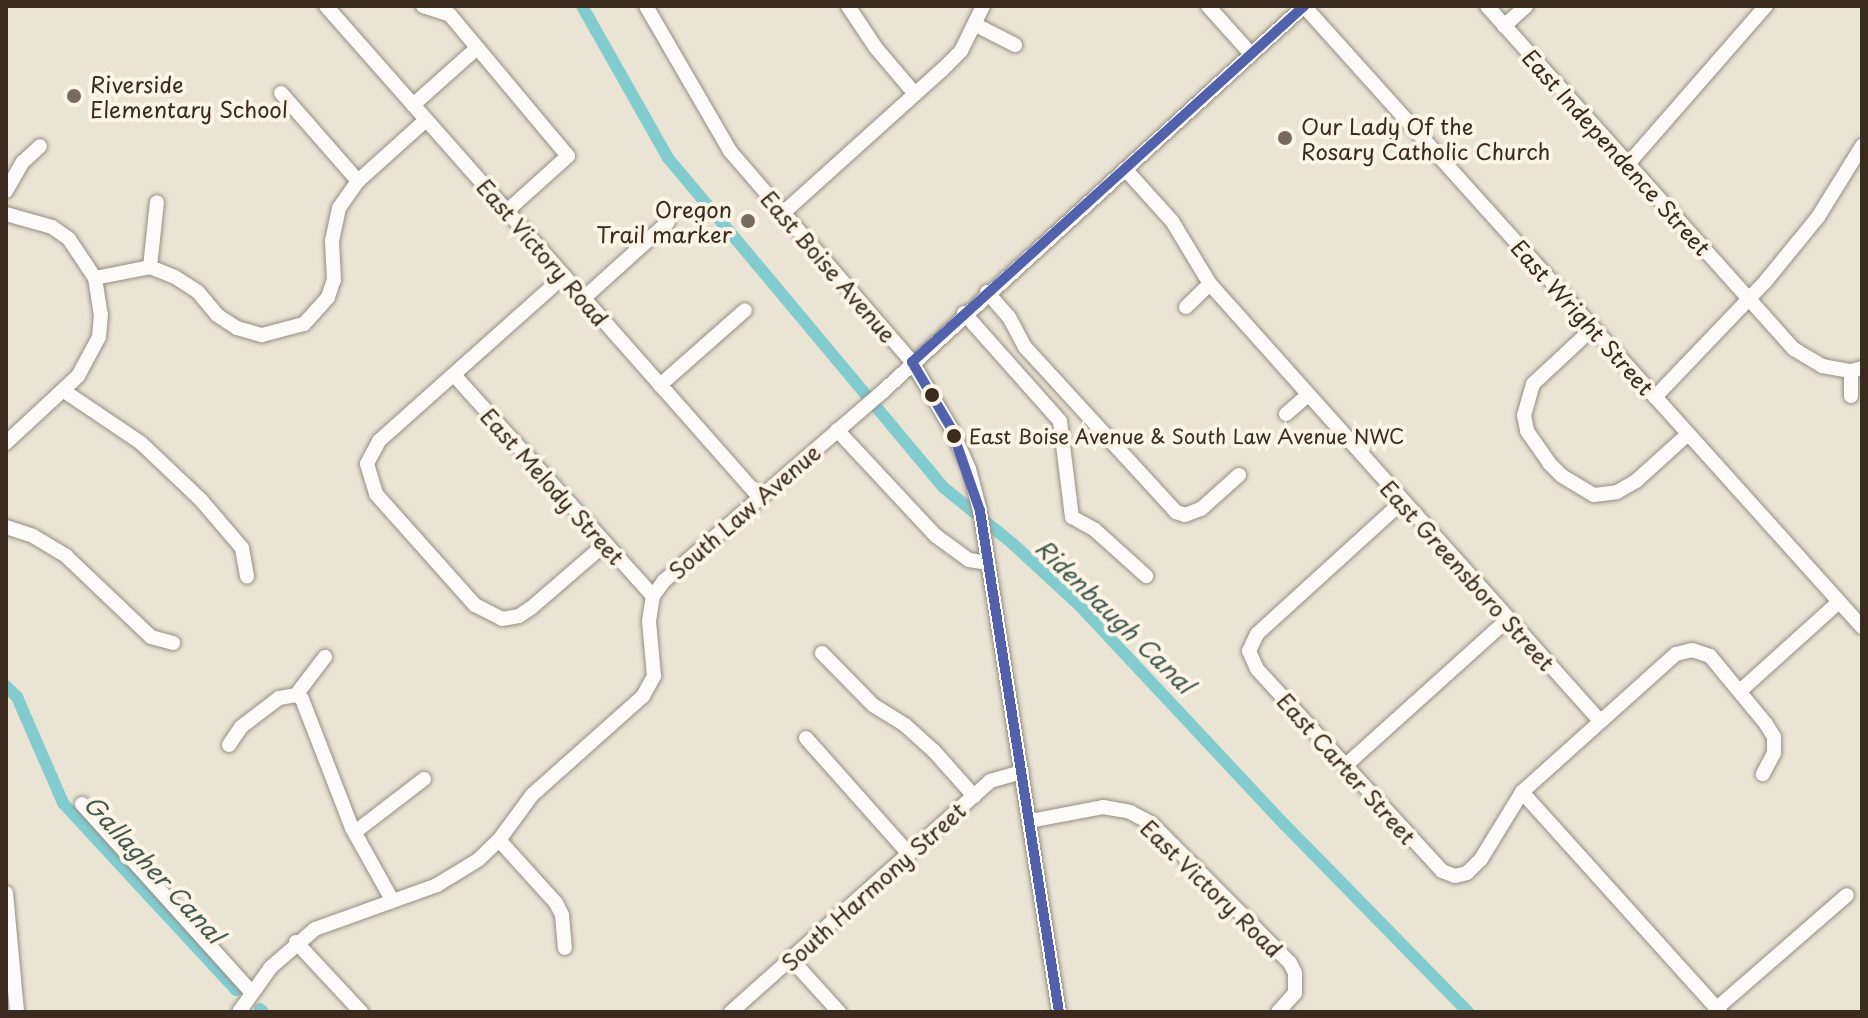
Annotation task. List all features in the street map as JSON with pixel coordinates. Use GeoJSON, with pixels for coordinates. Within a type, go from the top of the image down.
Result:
{"type":"FeatureCollection","features":[{"type":"Feature","properties":{"kind":"street","name":"East Victory Road"},"geometry":{"type":"LineString","coordinates":[[326,6],[760,498]]}},
{"type":"Feature","properties":{"kind":"street"},"geometry":{"type":"LineString","coordinates":[[423,6],[450,15],[568,156],[507,211]]}},
{"type":"Feature","properties":{"kind":"street","name":"East Boise Avenue"},"geometry":{"type":"LineString","coordinates":[[646,6],[730,151],[912,362],[951,428],[980,511],[1059,1012]]}},
{"type":"Feature","properties":{"kind":"street"},"geometry":{"type":"LineString","coordinates":[[848,6],[876,48],[915,94]]}},
{"type":"Feature","properties":{"kind":"street"},"geometry":{"type":"LineString","coordinates":[[783,213],[961,51],[983,6]]}},
{"type":"Feature","properties":{"kind":"street"},"geometry":{"type":"LineString","coordinates":[[1208,6],[1251,54]]}},
{"type":"Feature","properties":{"kind":"street","name":"South Law Avenue"},"geometry":{"type":"LineString","coordinates":[[239,1012],[251,992],[296,942],[337,919],[457,875],[499,840],[532,795],[643,696],[654,676],[649,621],[653,596],[664,581],[880,394],[964,313],[1304,6]]}},
{"type":"Feature","properties":{"kind":"street","name":"East Wright Street"},"geometry":{"type":"LineString","coordinates":[[1304,6],[1862,627]]}},
{"type":"Feature","properties":{"kind":"street","name":"East Independence Street"},"geometry":{"type":"LineString","coordinates":[[1487,6],[1794,349],[1822,366],[1856,369]]}},
{"type":"Feature","properties":{"kind":"street"},"geometry":{"type":"LineString","coordinates":[[1504,26],[1526,6]]}},
{"type":"Feature","properties":{"kind":"street"},"geometry":{"type":"LineString","coordinates":[[1628,164],[1766,6]]}},
{"type":"Feature","properties":{"kind":"street"},"geometry":{"type":"LineString","coordinates":[[976,25],[1015,45]]}},
{"type":"Feature","properties":{"kind":"street"},"geometry":{"type":"LineString","coordinates":[[413,105],[477,48]]}},
{"type":"Feature","properties":{"kind":"street"},"geometry":{"type":"LineString","coordinates":[[281,93],[358,181]]}},
{"type":"Feature","properties":{"kind":"street"},"geometry":{"type":"LineString","coordinates":[[95,278],[150,267],[175,277],[198,292],[217,315],[237,328],[262,335],[284,332],[304,324],[328,297],[334,280],[332,241],[339,208],[358,181],[426,120]]}},
{"type":"Feature","properties":{"kind":"street"},"geometry":{"type":"LineString","coordinates":[[6,191],[23,162],[40,146]]}},
{"type":"Feature","properties":{"kind":"street"},"geometry":{"type":"LineString","coordinates":[[1655,397],[1748,298],[1818,217],[1862,146]]}},
{"type":"Feature","properties":{"kind":"street","name":"East Greensboro Street"},"geometry":{"type":"LineString","coordinates":[[1125,169],[1172,221],[1210,284],[1600,721]]}},
{"type":"Feature","properties":{"kind":"street"},"geometry":{"type":"LineString","coordinates":[[150,267],[157,202]]}},
{"type":"Feature","properties":{"kind":"street"},"geometry":{"type":"LineString","coordinates":[[6,214],[52,227],[69,239],[95,278],[101,297],[99,337],[78,376],[6,443]]}},
{"type":"Feature","properties":{"kind":"street"},"geometry":{"type":"LineString","coordinates":[[584,298],[668,222]]}},
{"type":"Feature","properties":{"kind":"street"},"geometry":{"type":"LineString","coordinates":[[564,276],[379,441],[367,464],[376,494],[475,605],[502,619],[519,616],[531,608],[604,545]]}},
{"type":"Feature","properties":{"kind":"street"},"geometry":{"type":"LineString","coordinates":[[1186,307],[1210,284]]}},
{"type":"Feature","properties":{"kind":"street"},"geometry":{"type":"LineString","coordinates":[[987,292],[1009,317],[1025,347],[1176,512],[1185,515],[1201,509],[1239,475]]}},
{"type":"Feature","properties":{"kind":"street"},"geometry":{"type":"LineString","coordinates":[[660,385],[745,310]]}},
{"type":"Feature","properties":{"kind":"street"},"geometry":{"type":"LineString","coordinates":[[964,313],[1060,421],[1072,517],[1095,530],[1146,576]]}},
{"type":"Feature","properties":{"kind":"street"},"geometry":{"type":"LineString","coordinates":[[1593,328],[1533,384],[1524,415],[1527,431],[1549,463],[1562,476],[1594,495],[1617,492],[1636,481],[1688,434]]}},
{"type":"Feature","properties":{"kind":"street"},"geometry":{"type":"LineString","coordinates":[[1851,396],[1856,369]]}},
{"type":"Feature","properties":{"kind":"street","name":"East Melody Street"},"geometry":{"type":"LineString","coordinates":[[454,375],[653,596]]}},
{"type":"Feature","properties":{"kind":"street"},"geometry":{"type":"LineString","coordinates":[[64,391],[141,443],[201,500],[242,548],[247,577]]}},
{"type":"Feature","properties":{"kind":"street"},"geometry":{"type":"LineString","coordinates":[[1286,414],[1308,395]]}},
{"type":"Feature","properties":{"kind":"street"},"geometry":{"type":"LineString","coordinates":[[837,430],[936,536],[969,560],[988,563]]}},
{"type":"Feature","properties":{"kind":"street","name":"East Carter Street"},"geometry":{"type":"LineString","coordinates":[[1402,502],[1257,634],[1249,651],[1257,669],[1442,871],[1455,876],[1467,873],[1481,859],[1522,792]]}},
{"type":"Feature","properties":{"kind":"street"},"geometry":{"type":"LineString","coordinates":[[6,527],[33,536],[66,556],[151,637],[173,643]]}},
{"type":"Feature","properties":{"kind":"street"},"geometry":{"type":"LineString","coordinates":[[1740,691],[1839,602]]}},
{"type":"Feature","properties":{"kind":"street"},"geometry":{"type":"LineString","coordinates":[[1346,765],[1508,619]]}},
{"type":"Feature","properties":{"kind":"street"},"geometry":{"type":"LineString","coordinates":[[1763,774],[1774,753],[1774,737],[1710,656],[1692,650],[1676,654],[1522,792],[1718,1010],[1847,895]]}},
{"type":"Feature","properties":{"kind":"street"},"geometry":{"type":"LineString","coordinates":[[822,653],[873,705],[905,725],[933,750],[974,796]]}},
{"type":"Feature","properties":{"kind":"street"},"geometry":{"type":"LineString","coordinates":[[229,745],[241,727],[279,698],[296,695],[325,657]]}},
{"type":"Feature","properties":{"kind":"street"},"geometry":{"type":"LineString","coordinates":[[296,695],[307,706],[355,832],[392,900]]}},
{"type":"Feature","properties":{"kind":"street"},"geometry":{"type":"LineString","coordinates":[[806,738],[909,854]]}},
{"type":"Feature","properties":{"kind":"street","name":"South Harmony Street"},"geometry":{"type":"LineString","coordinates":[[731,1012],[990,781],[1022,772]]}},
{"type":"Feature","properties":{"kind":"street"},"geometry":{"type":"LineString","coordinates":[[355,832],[424,779]]}},
{"type":"Feature","properties":{"kind":"street"},"geometry":{"type":"LineString","coordinates":[[82,804],[251,992]]}},
{"type":"Feature","properties":{"kind":"street","name":"East Victory Road"},"geometry":{"type":"LineString","coordinates":[[1030,821],[1103,807],[1130,812],[1151,823],[1290,963],[1295,973],[1295,993],[1278,1012]]}},
{"type":"Feature","properties":{"kind":"street"},"geometry":{"type":"LineString","coordinates":[[499,840],[556,903],[562,915],[565,948]]}},
{"type":"Feature","properties":{"kind":"street"},"geometry":{"type":"LineString","coordinates":[[6,893],[11,996],[17,1012]]}},
{"type":"Feature","properties":{"kind":"street"},"geometry":{"type":"LineString","coordinates":[[296,942],[361,1012]]}},
{"type":"Feature","properties":{"kind":"street"},"geometry":{"type":"LineString","coordinates":[[791,959],[839,1012]]}},
{"type":"Feature","properties":{"kind":"waterway","name":"Ridenbaugh Canal"},"geometry":{"type":"LineString","coordinates":[[582,6],[668,158],[943,487],[1012,543],[1079,605],[1285,825],[1468,1012]]}},
{"type":"Feature","properties":{"kind":"waterway","name":"Gallagher Canal"},"geometry":{"type":"LineString","coordinates":[[6,686],[17,697],[63,803],[236,990]]}},
{"type":"Feature","properties":{"kind":"waterway","name":"Gallagher Canal"},"geometry":{"type":"LineString","coordinates":[[260,1009],[263,1012]]}},
{"type":"Feature","properties":{"kind":"transit line"},"geometry":{"type":"LineString","coordinates":[[912,362],[1304,6]]}},
{"type":"Feature","properties":{"kind":"transit line"},"geometry":{"type":"LineString","coordinates":[[912,362],[951,428],[980,511],[1059,1012]]}},
{"type":"Feature","properties":{"kind":"place","name":"Riverside Elementary School"},"geometry":{"type":"Point","coordinates":[74,96]}},
{"type":"Feature","properties":{"kind":"place","name":"Our Lady Of the Rosary Catholic Church"},"geometry":{"type":"Point","coordinates":[1285,138]}},
{"type":"Feature","properties":{"kind":"place","name":"Oregon Trail marker"},"geometry":{"type":"Point","coordinates":[748,221]}},
{"type":"Feature","properties":{"kind":"place","name":"East Boise Avenue & South Law Avenue NWC"},"geometry":{"type":"Point","coordinates":[954,436]}}]}
